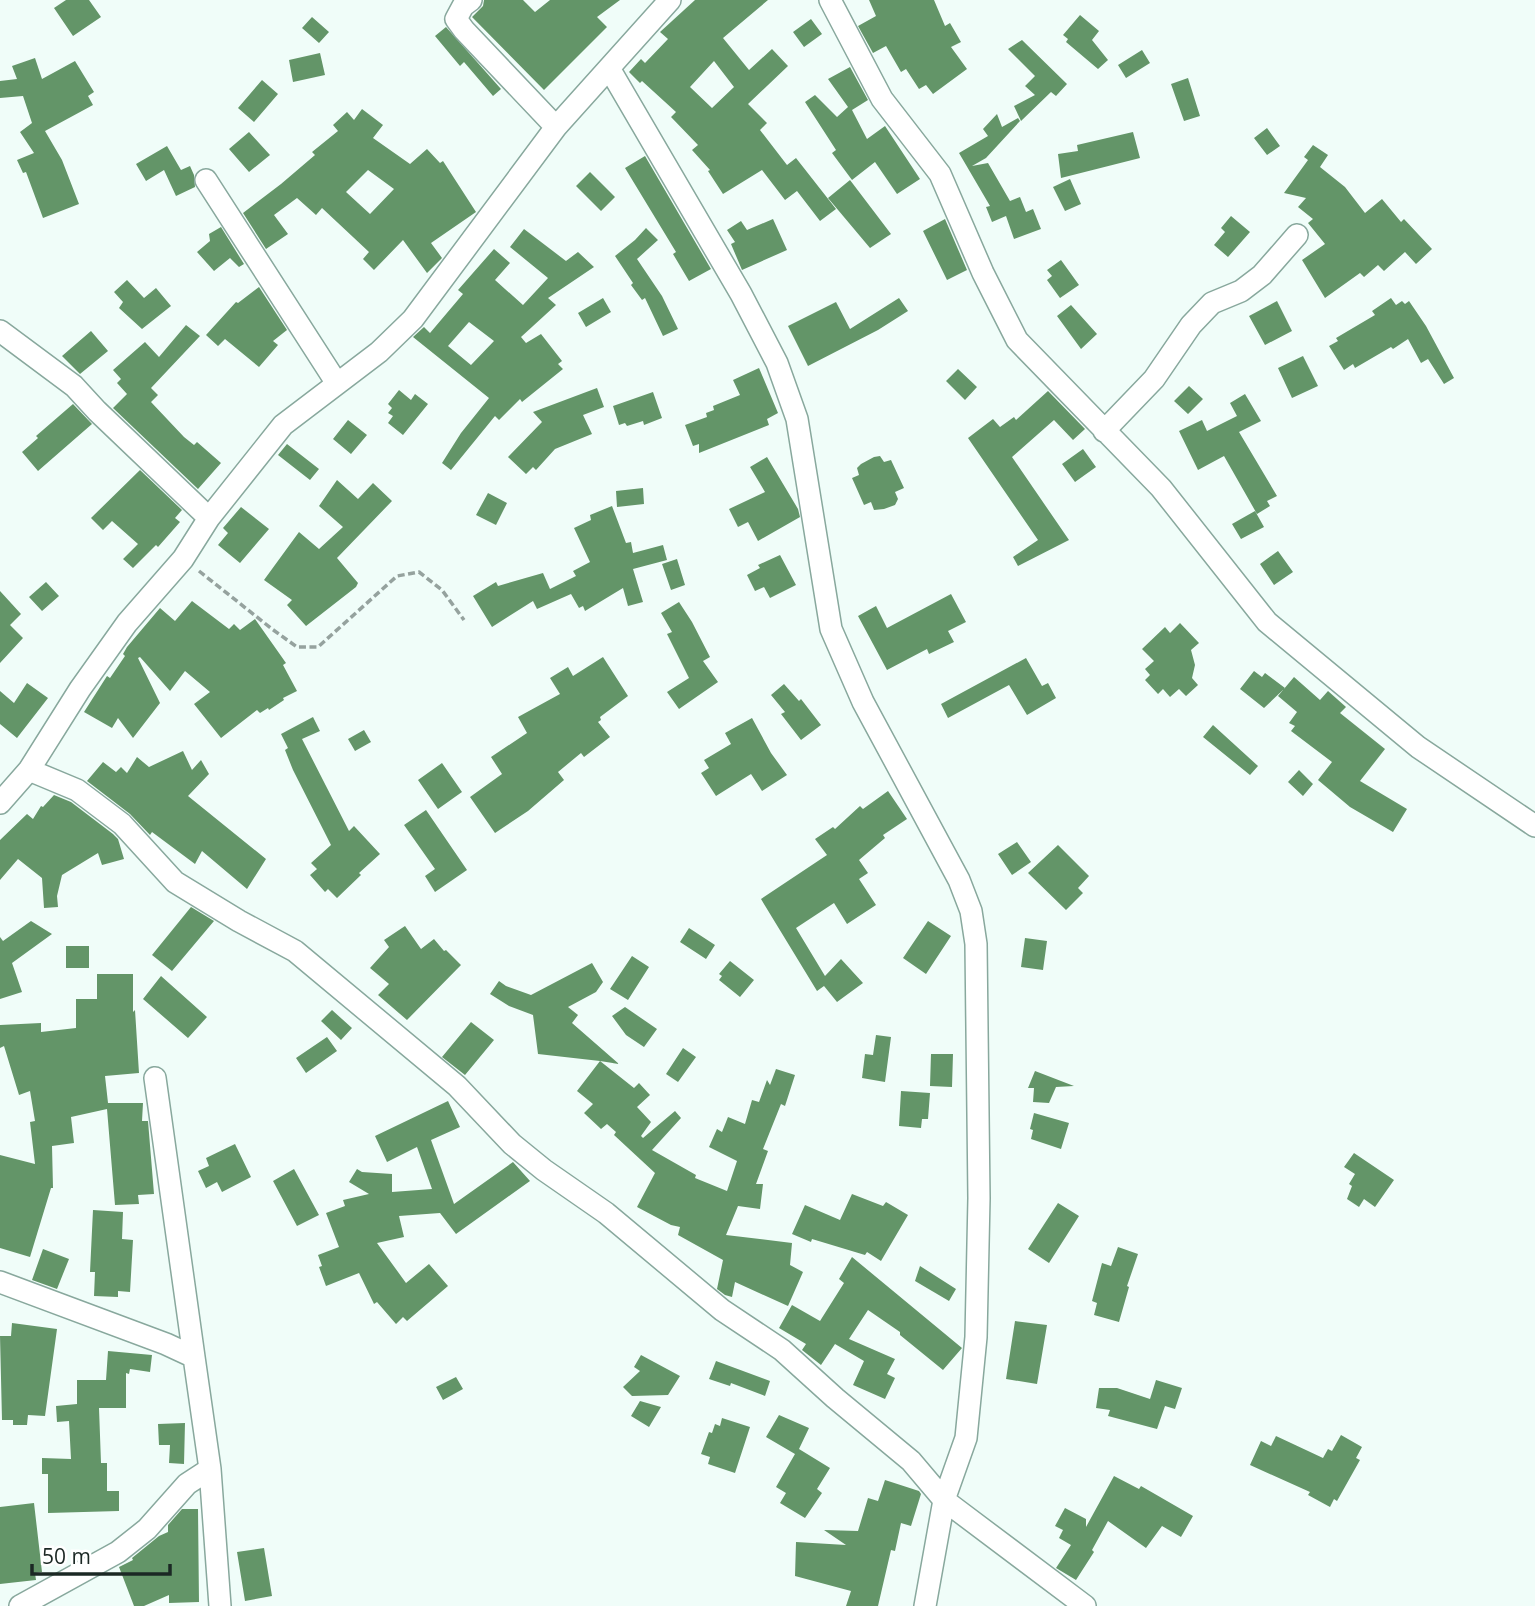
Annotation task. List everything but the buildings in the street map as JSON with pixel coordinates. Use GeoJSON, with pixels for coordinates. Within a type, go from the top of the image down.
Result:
{"type":"FeatureCollection","features":[{"type":"Feature","properties":{"kind":"street"},"geometry":{"type":"LineString","coordinates":[[471,0],[463,6],[456,19],[556,127]]}},
{"type":"Feature","properties":{"kind":"street"},"geometry":{"type":"LineString","coordinates":[[0,803],[29,770],[80,689],[119,634],[183,559],[209,518],[283,425],[336,382],[379,352],[413,319],[556,127],[670,0]]}},
{"type":"Feature","properties":{"kind":"street"},"geometry":{"type":"LineString","coordinates":[[830,0],[882,99],[940,174],[983,273],[1017,340],[1161,488],[1267,622],[1418,747],[1535,826]]}},
{"type":"Feature","properties":{"kind":"street"},"geometry":{"type":"LineString","coordinates":[[610,68],[741,294],[777,363],[797,419],[831,629],[863,702],[960,880],[971,911],[976,944],[979,1198],[976,1337],[966,1438],[944,1500],[925,1606]]}},
{"type":"Feature","properties":{"kind":"street"},"geometry":{"type":"LineString","coordinates":[[206,180],[336,382]]}},
{"type":"Feature","properties":{"kind":"street"},"geometry":{"type":"LineString","coordinates":[[1104,431],[1154,380],[1191,325],[1212,303],[1241,291],[1262,275],[1297,235]]}},
{"type":"Feature","properties":{"kind":"street"},"geometry":{"type":"LineString","coordinates":[[0,331],[74,386],[209,518]]}},
{"type":"Feature","properties":{"kind":"street"},"geometry":{"type":"LineString","coordinates":[[29,770],[77,790],[121,824],[175,882],[295,951],[457,1086],[512,1144],[606,1213],[722,1310],[782,1350],[911,1461],[944,1500],[1085,1606]]}},
{"type":"Feature","properties":{"kind":"street"},"geometry":{"type":"LineString","coordinates":[[155,1078],[210,1469],[220,1606]]}},
{"type":"Feature","properties":{"kind":"street"},"geometry":{"type":"LineString","coordinates":[[0,1282],[194,1357]]}},
{"type":"Feature","properties":{"kind":"street"},"geometry":{"type":"LineString","coordinates":[[20,1606],[118,1552],[147,1529],[187,1484],[210,1469]]}},
{"type":"Feature","properties":{"kind":"path"},"geometry":{"type":"LineString","coordinates":[[183,559],[272,629],[298,646],[318,646],[397,576],[419,572],[442,590],[464,620]]}}]}
